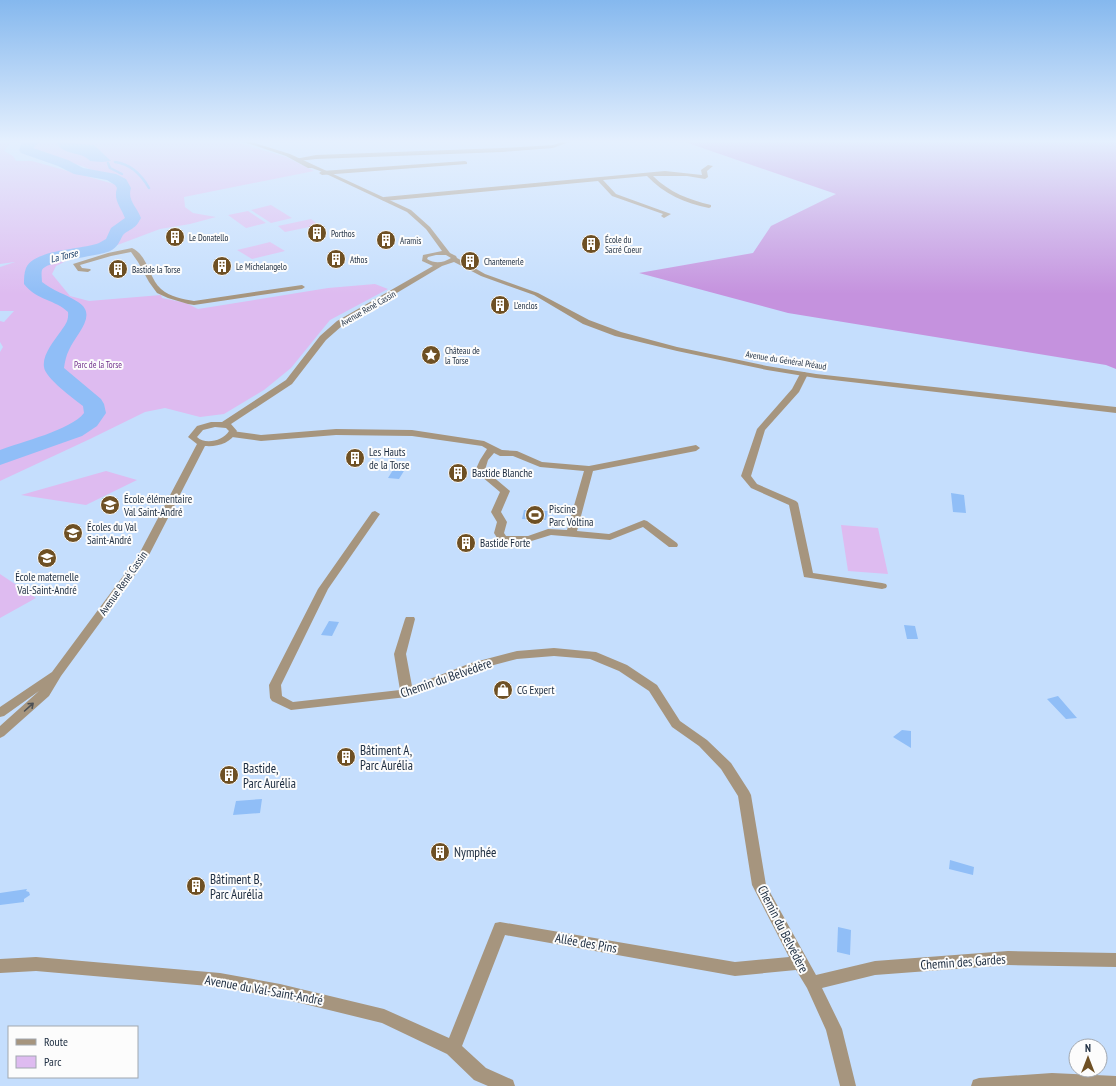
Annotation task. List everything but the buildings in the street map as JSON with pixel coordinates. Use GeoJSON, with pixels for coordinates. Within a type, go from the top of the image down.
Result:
{"type":"FeatureCollection","features":[{"type":"Feature","properties":{"kind":"street","name":"Avenue du Général Préaud"},"geometry":{"type":"LineString","coordinates":[[370,193],[415,216],[448,254],[454,257],[454,259],[483,274],[536,294],[586,322],[618,334],[677,349],[767,368],[804,374],[1116,410]]}},
{"type":"Feature","properties":{"kind":"street"},"geometry":{"type":"LineString","coordinates":[[384,199],[452,193]]}},
{"type":"Feature","properties":{"kind":"street"},"geometry":{"type":"LineString","coordinates":[[612,193],[614,195],[668,214],[664,216]]}},
{"type":"Feature","properties":{"kind":"street"},"geometry":{"type":"LineString","coordinates":[[674,193],[696,204],[709,206]]}},
{"type":"Feature","properties":{"kind":"street"},"geometry":{"type":"LineString","coordinates":[[433,254],[440,243]]}},
{"type":"Feature","properties":{"kind":"street"},"geometry":{"type":"LineString","coordinates":[[88,270],[80,270],[76,264],[110,254],[132,250],[140,258],[153,284],[166,295],[177,300],[194,303],[302,287]]}},
{"type":"Feature","properties":{"kind":"street"},"geometry":{"type":"LineString","coordinates":[[448,254],[433,254],[424,258],[424,260],[428,263],[440,265],[448,263],[454,259]]}},
{"type":"Feature","properties":{"kind":"street"},"geometry":{"type":"LineString","coordinates":[[425,275],[428,263]]}},
{"type":"Feature","properties":{"kind":"street","name":"Avenue du Général Préaud"},"geometry":{"type":"LineString","coordinates":[[448,263],[469,266]]}},
{"type":"Feature","properties":{"kind":"street","name":"Avenue René Cassin"},"geometry":{"type":"LineString","coordinates":[[225,424],[289,382],[323,338],[340,323],[440,265]]}},
{"type":"Feature","properties":{"kind":"street"},"geometry":{"type":"LineString","coordinates":[[804,374],[796,390],[761,429],[746,476],[754,486],[793,504],[808,575],[882,586]]}},
{"type":"Feature","properties":{"kind":"street"},"geometry":{"type":"LineString","coordinates":[[232,434],[232,428],[225,424],[212,424],[198,429],[194,432],[192,437],[194,440],[202,443],[225,440],[232,434],[261,438],[336,432],[412,433],[484,444],[500,453],[514,452],[540,464],[566,468],[589,469],[696,448]]}},
{"type":"Feature","properties":{"kind":"street","name":"Avenue René Cassin"},"geometry":{"type":"LineString","coordinates":[[0,733],[45,693],[56,673],[143,557],[202,443]]}},
{"type":"Feature","properties":{"kind":"street"},"geometry":{"type":"LineString","coordinates":[[492,449],[484,460],[480,470],[505,491],[496,512],[502,522],[498,533],[503,539],[519,541],[532,538],[543,532],[610,537],[644,523],[672,545]]}},
{"type":"Feature","properties":{"kind":"street"},"geometry":{"type":"LineString","coordinates":[[571,534],[589,469]]}},
{"type":"Feature","properties":{"kind":"street","name":"Chemin du Belvédère"},"geometry":{"type":"LineString","coordinates":[[375,514],[323,589],[275,685],[276,698],[291,706],[407,693],[471,667],[517,655],[554,652],[592,655],[623,668],[653,688],[676,724],[704,743],[726,766],[744,795],[759,885],[800,964],[812,983],[834,1029],[848,1086]]}},
{"type":"Feature","properties":{"kind":"street"},"geometry":{"type":"LineString","coordinates":[[407,693],[400,654],[410,619]]}},
{"type":"Feature","properties":{"kind":"street","name":"Avenue René Cassin"},"geometry":{"type":"LineString","coordinates":[[0,713],[56,673]]}},
{"type":"Feature","properties":{"kind":"street","name":"Allée des Pins"},"geometry":{"type":"LineString","coordinates":[[453,1048],[500,928],[734,969],[800,964]]}},
{"type":"Feature","properties":{"kind":"street","name":"Chemin des Gardes"},"geometry":{"type":"LineString","coordinates":[[812,983],[875,968],[1008,958],[1116,960]]}},
{"type":"Feature","properties":{"kind":"street","name":"Avenue du Val-Saint-André"},"geometry":{"type":"LineString","coordinates":[[0,966],[36,964],[212,979],[280,990],[384,1016],[453,1048],[480,1074],[507,1086]]}},
{"type":"Feature","properties":{"kind":"street"},"geometry":{"type":"LineString","coordinates":[[979,1086],[1052,1081],[1116,1084]]}},
{"type":"Feature","properties":{"kind":"green space","name":"Parc de la Torse"},"geometry":{"type":"Polygon","coordinates":[[[0,193],[206,193],[184,197],[185,207],[193,213],[216,217],[190,224],[160,229],[96,253],[70,259],[56,266],[52,274],[70,296],[89,301],[161,295],[162,298],[186,303],[198,309],[328,288],[375,284],[388,289],[330,320],[291,368],[264,390],[224,414],[200,417],[165,408],[145,412],[0,481],[0,352],[3,347],[0,342],[0,321],[4,322],[14,311],[0,311],[0,267],[15,262],[0,264],[0,193]]]}},
{"type":"Feature","properties":{"kind":"green space"},"geometry":{"type":"Polygon","coordinates":[[[271,205],[292,218],[271,223],[251,210],[271,205]]]}},
{"type":"Feature","properties":{"kind":"green space"},"geometry":{"type":"Polygon","coordinates":[[[248,211],[266,223],[246,228],[228,215],[248,211]]]}},
{"type":"Feature","properties":{"kind":"green space"},"geometry":{"type":"Polygon","coordinates":[[[311,219],[319,225],[285,232],[278,226],[311,219]]]}},
{"type":"Feature","properties":{"kind":"green space"},"geometry":{"type":"Polygon","coordinates":[[[270,242],[285,251],[252,259],[237,250],[270,242]]]}},
{"type":"Feature","properties":{"kind":"green space"},"geometry":{"type":"Polygon","coordinates":[[[106,471],[137,480],[86,505],[21,495],[106,471]]]}},
{"type":"Feature","properties":{"kind":"green space"},"geometry":{"type":"Polygon","coordinates":[[[841,525],[878,528],[888,574],[848,571],[841,525]]]}},
{"type":"Feature","properties":{"kind":"green space"},"geometry":{"type":"Polygon","coordinates":[[[0,574],[36,598],[0,618],[0,574]]]}},
{"type":"Feature","properties":{"kind":"shaded area"},"geometry":{"type":"Polygon","coordinates":[[[832,193],[1116,193],[1116,369],[1106,365],[788,313],[639,273],[753,253],[771,226],[836,194],[832,193]]]}},
{"type":"Feature","properties":{"kind":"water"},"geometry":{"type":"Polygon","coordinates":[[[396,465],[407,466],[399,479],[388,478],[396,465]]]}},
{"type":"Feature","properties":{"kind":"water"},"geometry":{"type":"Polygon","coordinates":[[[951,493],[964,495],[966,513],[953,512],[951,493]]]}},
{"type":"Feature","properties":{"kind":"water","name":"Piscine Parc Voltina"},"geometry":{"type":"Polygon","coordinates":[[[524,510],[548,511],[546,520],[522,519],[524,510]]]}},
{"type":"Feature","properties":{"kind":"water"},"geometry":{"type":"Polygon","coordinates":[[[329,621],[339,622],[332,636],[321,635],[329,621]]]}},
{"type":"Feature","properties":{"kind":"water"},"geometry":{"type":"Polygon","coordinates":[[[904,625],[915,626],[918,639],[907,639],[904,625]]]}},
{"type":"Feature","properties":{"kind":"water"},"geometry":{"type":"Polygon","coordinates":[[[1058,696],[1077,718],[1066,719],[1047,699],[1058,696]]]}},
{"type":"Feature","properties":{"kind":"water"},"geometry":{"type":"Polygon","coordinates":[[[902,730],[911,731],[911,748],[893,737],[902,730]]]}},
{"type":"Feature","properties":{"kind":"water"},"geometry":{"type":"Polygon","coordinates":[[[262,799],[260,813],[233,815],[236,801],[262,799]]]}},
{"type":"Feature","properties":{"kind":"water"},"geometry":{"type":"Polygon","coordinates":[[[950,860],[974,867],[973,875],[949,869],[950,860]]]}},
{"type":"Feature","properties":{"kind":"water"},"geometry":{"type":"Polygon","coordinates":[[[27,889],[26,891],[29,892],[30,895],[24,899],[24,902],[0,905],[0,893],[27,889]]]}},
{"type":"Feature","properties":{"kind":"water"},"geometry":{"type":"Polygon","coordinates":[[[838,927],[851,930],[850,955],[837,952],[838,927]]]}},
{"type":"Feature","properties":{"kind":"waterway","name":"La Torse"},"geometry":{"type":"LineString","coordinates":[[0,458],[74,431],[89,421],[95,413],[93,404],[57,373],[54,368],[55,359],[59,349],[78,319],[77,311],[72,306],[44,293],[33,284],[33,274],[36,266],[51,258],[95,250],[105,247],[112,242],[117,231],[129,224],[133,218],[123,200],[123,193]]}},
{"type":"Feature","properties":{"kind":"place","name":"Porthos"},"geometry":{"type":"Point","coordinates":[317,233]}},
{"type":"Feature","properties":{"kind":"place","name":"Le Donatello"},"geometry":{"type":"Point","coordinates":[175,237]}},
{"type":"Feature","properties":{"kind":"place","name":"Aramis"},"geometry":{"type":"Point","coordinates":[386,240]}},
{"type":"Feature","properties":{"kind":"place","name":"École du Sacré Coeur"},"geometry":{"type":"Point","coordinates":[591,244]}},
{"type":"Feature","properties":{"kind":"place","name":"Athos"},"geometry":{"type":"Point","coordinates":[336,259]}},
{"type":"Feature","properties":{"kind":"place","name":"Chantemerle"},"geometry":{"type":"Point","coordinates":[470,261]}},
{"type":"Feature","properties":{"kind":"place","name":"Le Michelangelo"},"geometry":{"type":"Point","coordinates":[222,266]}},
{"type":"Feature","properties":{"kind":"place","name":"Bastide la Torse"},"geometry":{"type":"Point","coordinates":[118,269]}},
{"type":"Feature","properties":{"kind":"place","name":"L'enclos"},"geometry":{"type":"Point","coordinates":[500,305]}},
{"type":"Feature","properties":{"kind":"place","name":"Château de la Torse"},"geometry":{"type":"Point","coordinates":[431,355]}},
{"type":"Feature","properties":{"kind":"place","name":"Les Hauts de la Torse"},"geometry":{"type":"Point","coordinates":[355,458]}},
{"type":"Feature","properties":{"kind":"place","name":"Bastide Blanche"},"geometry":{"type":"Point","coordinates":[458,473]}},
{"type":"Feature","properties":{"kind":"place","name":"École élémentaire Val Saint-André"},"geometry":{"type":"Point","coordinates":[110,505]}},
{"type":"Feature","properties":{"kind":"place","name":"Piscine Parc Voltina"},"geometry":{"type":"Point","coordinates":[535,515]}},
{"type":"Feature","properties":{"kind":"place","name":"Écoles du Val Saint-André"},"geometry":{"type":"Point","coordinates":[73,533]}},
{"type":"Feature","properties":{"kind":"place","name":"Bastide Forte"},"geometry":{"type":"Point","coordinates":[466,543]}},
{"type":"Feature","properties":{"kind":"place","name":"École maternelle Val-Saint-André"},"geometry":{"type":"Point","coordinates":[47,558]}},
{"type":"Feature","properties":{"kind":"place","name":"CG Expert"},"geometry":{"type":"Point","coordinates":[503,690]}},
{"type":"Feature","properties":{"kind":"place","name":"Bâtiment A, Parc Aurélia"},"geometry":{"type":"Point","coordinates":[346,757]}},
{"type":"Feature","properties":{"kind":"place","name":"Bastide, Parc Aurélia"},"geometry":{"type":"Point","coordinates":[229,775]}},
{"type":"Feature","properties":{"kind":"place","name":"Nymphée"},"geometry":{"type":"Point","coordinates":[440,852]}},
{"type":"Feature","properties":{"kind":"place","name":"Bâtiment B, Parc Aurélia"},"geometry":{"type":"Point","coordinates":[196,886]}}]}
